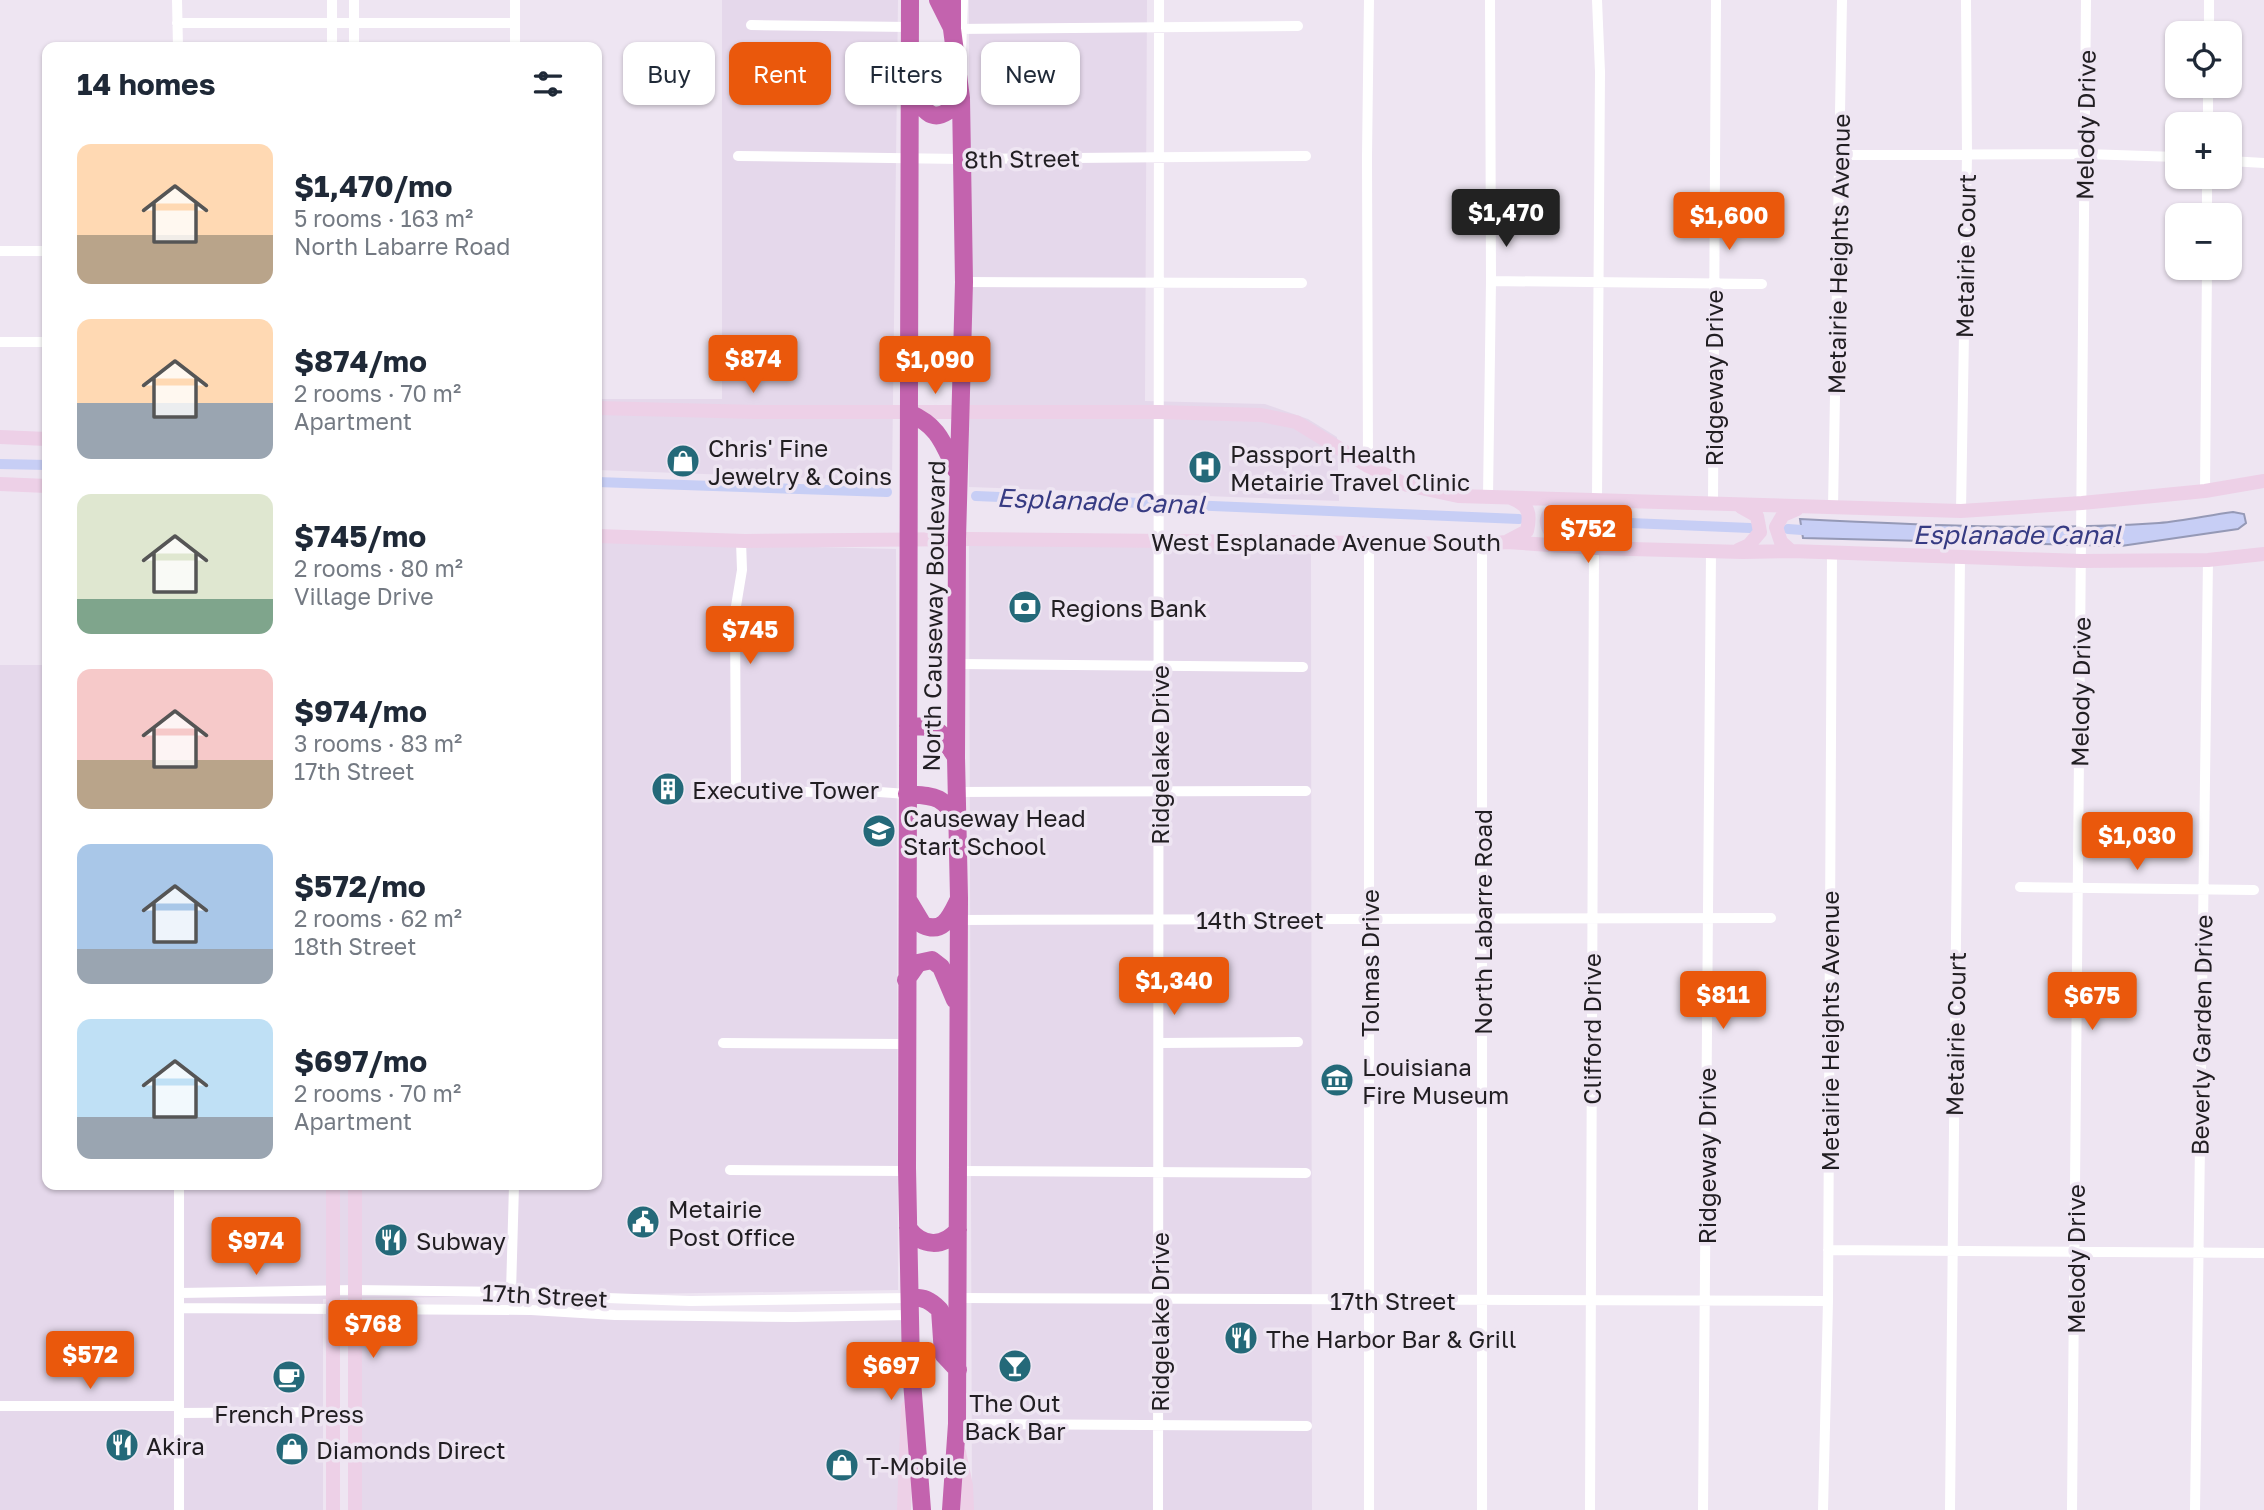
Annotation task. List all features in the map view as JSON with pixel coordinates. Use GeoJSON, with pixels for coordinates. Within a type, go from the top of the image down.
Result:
{"type":"FeatureCollection","features":[{"type":"Feature","properties":{"kind":"highway","name":"North Causeway Boulevard"},"geometry":{"type":"LineString","coordinates":[[910,0],[910,42]]}},
{"type":"Feature","properties":{"kind":"highway"},"geometry":{"type":"LineString","coordinates":[[938,0],[958,29]]}},
{"type":"Feature","properties":{"kind":"highway","name":"North Causeway Boulevard"},"geometry":{"type":"LineString","coordinates":[[952,0],[958,42]]}},
{"type":"Feature","properties":{"kind":"highway","name":"North Causeway Boulevard"},"geometry":{"type":"LineString","coordinates":[[909,105],[907,1171],[911,1368],[922,1510]]}},
{"type":"Feature","properties":{"kind":"highway"},"geometry":{"type":"LineString","coordinates":[[920,105],[928,114],[943,114],[954,105]]}},
{"type":"Feature","properties":{"kind":"highway","name":"North Causeway Boulevard"},"geometry":{"type":"LineString","coordinates":[[951,1510],[957,1444],[958,1370],[957,539],[964,342],[960,105]]}},
{"type":"Feature","properties":{"kind":"highway"},"geometry":{"type":"LineString","coordinates":[[909,343],[928,359],[938,363],[949,360],[964,342]]}},
{"type":"Feature","properties":{"kind":"highway"},"geometry":{"type":"LineString","coordinates":[[909,413],[931,425],[939,435],[959,476]]}},
{"type":"Feature","properties":{"kind":"highway"},"geometry":{"type":"LineString","coordinates":[[908,726],[933,727],[956,757]]}},
{"type":"Feature","properties":{"kind":"highway"},"geometry":{"type":"LineString","coordinates":[[907,794],[932,796],[944,802],[951,809],[957,825]]}},
{"type":"Feature","properties":{"kind":"highway"},"geometry":{"type":"LineString","coordinates":[[906,897],[923,925],[937,928],[943,926],[951,916],[959,898]]}},
{"type":"Feature","properties":{"kind":"highway"},"geometry":{"type":"LineString","coordinates":[[906,980],[918,963],[932,960],[941,967],[958,1006]]}},
{"type":"Feature","properties":{"kind":"highway"},"geometry":{"type":"LineString","coordinates":[[908,1228],[920,1240],[937,1243],[946,1241],[958,1230]]}},
{"type":"Feature","properties":{"kind":"highway"},"geometry":{"type":"LineString","coordinates":[[910,1306],[923,1297],[932,1301],[940,1310],[943,1353],[958,1370]]}},
{"type":"Feature","properties":{"kind":"main road"},"geometry":{"type":"LineString","coordinates":[[602,408],[756,412],[1159,412],[1261,415],[1296,422],[1368,466],[1407,485],[1432,492],[1510,498],[1961,512],[2205,491],[2264,481]]}},
{"type":"Feature","properties":{"kind":"main road"},"geometry":{"type":"LineString","coordinates":[[0,436],[42,439]]}},
{"type":"Feature","properties":{"kind":"main road"},"geometry":{"type":"LineString","coordinates":[[0,484],[42,486]]}},
{"type":"Feature","properties":{"kind":"main road"},"geometry":{"type":"LineString","coordinates":[[1507,542],[1527,531],[1529,524],[1523,502],[1510,498]]}},
{"type":"Feature","properties":{"kind":"main road"},"geometry":{"type":"LineString","coordinates":[[1561,544],[1547,530],[1546,521],[1555,506],[1569,499]]}},
{"type":"Feature","properties":{"kind":"main road"},"geometry":{"type":"LineString","coordinates":[[1736,505],[1757,516],[1760,524],[1760,532],[1755,540],[1737,550]]}},
{"type":"Feature","properties":{"kind":"main road"},"geometry":{"type":"LineString","coordinates":[[1791,551],[1781,542],[1776,527],[1783,515],[1802,507]]}},
{"type":"Feature","properties":{"kind":"main road","name":"West Esplanade Avenue South"},"geometry":{"type":"LineString","coordinates":[[602,536],[741,541],[910,538],[1482,544],[1507,542],[1594,548],[1832,552],[1960,558],[2208,560],[2264,554]]}},
{"type":"Feature","properties":{"kind":"main road"},"geometry":{"type":"LineString","coordinates":[[332,1190],[333,1510]]}},
{"type":"Feature","properties":{"kind":"main road"},"geometry":{"type":"LineString","coordinates":[[355,1190],[355,1510]]}},
{"type":"Feature","properties":{"kind":"main road","name":"North Causeway Boulevard"},"geometry":{"type":"LineString","coordinates":[[904,1510],[911,1368]]}},
{"type":"Feature","properties":{"kind":"main road","name":"North Causeway Boulevard"},"geometry":{"type":"LineString","coordinates":[[957,1444],[966,1486],[967,1510]]}},
{"type":"Feature","properties":{"kind":"street"},"geometry":{"type":"LineString","coordinates":[[177,0],[178,42]]}},
{"type":"Feature","properties":{"kind":"street"},"geometry":{"type":"LineString","coordinates":[[332,0],[332,42]]}},
{"type":"Feature","properties":{"kind":"street"},"geometry":{"type":"LineString","coordinates":[[354,0],[354,42]]}},
{"type":"Feature","properties":{"kind":"street"},"geometry":{"type":"LineString","coordinates":[[515,0],[515,42]]}},
{"type":"Feature","properties":{"kind":"street"},"geometry":{"type":"LineString","coordinates":[[963,0],[958,29],[1298,26]]}},
{"type":"Feature","properties":{"kind":"street","name":"Ridgelake Drive"},"geometry":{"type":"LineString","coordinates":[[1158,1510],[1159,0]]}},
{"type":"Feature","properties":{"kind":"street"},"geometry":{"type":"LineString","coordinates":[[1368,466],[1369,0]]}},
{"type":"Feature","properties":{"kind":"street"},"geometry":{"type":"LineString","coordinates":[[1488,497],[1490,0]]}},
{"type":"Feature","properties":{"kind":"street"},"geometry":{"type":"LineString","coordinates":[[1597,500],[1600,85],[1598,0]]}},
{"type":"Feature","properties":{"kind":"street","name":"Ridgeway Drive"},"geometry":{"type":"LineString","coordinates":[[1713,504],[1716,0]]}},
{"type":"Feature","properties":{"kind":"street","name":"Metairie Heights Avenue"},"geometry":{"type":"LineString","coordinates":[[1833,508],[1842,0]]}},
{"type":"Feature","properties":{"kind":"street","name":"Metairie Court"},"geometry":{"type":"LineString","coordinates":[[1961,512],[1967,155],[1966,0]]}},
{"type":"Feature","properties":{"kind":"street","name":"Melody Drive"},"geometry":{"type":"LineString","coordinates":[[2073,1510],[2086,0]]}},
{"type":"Feature","properties":{"kind":"street"},"geometry":{"type":"LineString","coordinates":[[2209,0],[2209,21]]}},
{"type":"Feature","properties":{"kind":"street"},"geometry":{"type":"LineString","coordinates":[[177,23],[515,23]]}},
{"type":"Feature","properties":{"kind":"street"},"geometry":{"type":"LineString","coordinates":[[751,25],[910,27]]}},
{"type":"Feature","properties":{"kind":"street"},"geometry":{"type":"LineString","coordinates":[[1840,155],[2165,156]]}},
{"type":"Feature","properties":{"kind":"street","name":"8th Street"},"geometry":{"type":"LineString","coordinates":[[738,156],[962,159],[1306,156]]}},
{"type":"Feature","properties":{"kind":"street"},"geometry":{"type":"LineString","coordinates":[[2242,161],[2263,163]]}},
{"type":"Feature","properties":{"kind":"street"},"geometry":{"type":"LineString","coordinates":[[0,251],[42,251]]}},
{"type":"Feature","properties":{"kind":"street"},"geometry":{"type":"LineString","coordinates":[[2205,491],[2207,280]]}},
{"type":"Feature","properties":{"kind":"street"},"geometry":{"type":"LineString","coordinates":[[1490,281],[1762,284]]}},
{"type":"Feature","properties":{"kind":"street"},"geometry":{"type":"LineString","coordinates":[[964,282],[1302,283]]}},
{"type":"Feature","properties":{"kind":"street"},"geometry":{"type":"LineString","coordinates":[[0,342],[42,342]]}},
{"type":"Feature","properties":{"kind":"street"},"geometry":{"type":"LineString","coordinates":[[736,793],[735,612],[743,570],[741,541]]}},
{"type":"Feature","properties":{"kind":"street","name":"Tolmas Drive"},"geometry":{"type":"LineString","coordinates":[[1368,542],[1369,1510]]}},
{"type":"Feature","properties":{"kind":"street","name":"North Labarre Road"},"geometry":{"type":"LineString","coordinates":[[1482,544],[1482,1510]]}},
{"type":"Feature","properties":{"kind":"street","name":"Clifford Drive"},"geometry":{"type":"LineString","coordinates":[[1590,1510],[1594,548]]}},
{"type":"Feature","properties":{"kind":"street","name":"Ridgeway Drive"},"geometry":{"type":"LineString","coordinates":[[1703,1510],[1711,551]]}},
{"type":"Feature","properties":{"kind":"street","name":"Metairie Heights Avenue"},"geometry":{"type":"LineString","coordinates":[[1823,1510],[1828,1301],[1832,552]]}},
{"type":"Feature","properties":{"kind":"street","name":"Metairie Court"},"geometry":{"type":"LineString","coordinates":[[1950,1510],[1960,558]]}},
{"type":"Feature","properties":{"kind":"street","name":"Beverly Garden Drive"},"geometry":{"type":"LineString","coordinates":[[2195,1510],[2208,560]]}},
{"type":"Feature","properties":{"kind":"street"},"geometry":{"type":"LineString","coordinates":[[957,664],[1303,667]]}},
{"type":"Feature","properties":{"kind":"street"},"geometry":{"type":"LineString","coordinates":[[716,793],[865,791],[907,794]]}},
{"type":"Feature","properties":{"kind":"street"},"geometry":{"type":"LineString","coordinates":[[956,792],[1306,791]]}},
{"type":"Feature","properties":{"kind":"street"},"geometry":{"type":"LineString","coordinates":[[2020,887],[2254,890]]}},
{"type":"Feature","properties":{"kind":"street","name":"14th Street"},"geometry":{"type":"LineString","coordinates":[[959,920],[1771,918]]}},
{"type":"Feature","properties":{"kind":"street"},"geometry":{"type":"LineString","coordinates":[[1159,1043],[1298,1042]]}},
{"type":"Feature","properties":{"kind":"street"},"geometry":{"type":"LineString","coordinates":[[723,1043],[906,1044]]}},
{"type":"Feature","properties":{"kind":"street"},"geometry":{"type":"LineString","coordinates":[[730,1170],[907,1171]]}},
{"type":"Feature","properties":{"kind":"street"},"geometry":{"type":"LineString","coordinates":[[958,1171],[1306,1172]]}},
{"type":"Feature","properties":{"kind":"street"},"geometry":{"type":"LineString","coordinates":[[179,1190],[179,1510]]}},
{"type":"Feature","properties":{"kind":"street"},"geometry":{"type":"LineString","coordinates":[[511,1292],[514,1190]]}},
{"type":"Feature","properties":{"kind":"street"},"geometry":{"type":"LineString","coordinates":[[1828,1250],[2262,1253]]}},
{"type":"Feature","properties":{"kind":"street","name":"17th Street"},"geometry":{"type":"LineString","coordinates":[[179,1293],[355,1290],[511,1292],[690,1301],[910,1306]]}},
{"type":"Feature","properties":{"kind":"street","name":"17th Street"},"geometry":{"type":"LineString","coordinates":[[958,1298],[1828,1301]]}},
{"type":"Feature","properties":{"kind":"street","name":"17th Street"},"geometry":{"type":"LineString","coordinates":[[179,1308],[531,1310],[615,1315],[728,1316],[910,1306]]}},
{"type":"Feature","properties":{"kind":"street"},"geometry":{"type":"LineString","coordinates":[[0,1406],[355,1412]]}},
{"type":"Feature","properties":{"kind":"street"},"geometry":{"type":"LineString","coordinates":[[957,1424],[1307,1426]]}},
{"type":"Feature","properties":{"kind":"shaded area"},"geometry":{"type":"Polygon","coordinates":[[[722,0],[898,0],[897,42],[845,42],[845,105],[897,105],[892,481],[602,470],[602,399],[722,399],[722,0]]]}},
{"type":"Feature","properties":{"kind":"shaded area"},"geometry":{"type":"Polygon","coordinates":[[[969,0],[1147,0],[1145,401],[1265,404],[1308,419],[1337,437],[1339,501],[969,487],[969,0]]]}},
{"type":"Feature","properties":{"kind":"shaded area"},"geometry":{"type":"Polygon","coordinates":[[[602,542],[896,549],[898,1290],[323,1299],[323,1510],[0,1510],[0,665],[42,665],[42,1190],[602,1190],[602,542]]]}},
{"type":"Feature","properties":{"kind":"shaded area"},"geometry":{"type":"Polygon","coordinates":[[[969,545],[1311,546],[1312,1510],[972,1510],[969,545]]]}},
{"type":"Feature","properties":{"kind":"shaded area"},"geometry":{"type":"Polygon","coordinates":[[[356,1308],[909,1315],[905,1510],[356,1510],[356,1308]]]}},
{"type":"Feature","properties":{"kind":"water"},"geometry":{"type":"Polygon","coordinates":[[[2233,512],[2244,514],[2246,523],[2238,529],[2121,546],[1803,538],[1800,519],[2070,527],[2159,523],[2233,512]]]}},
{"type":"Feature","properties":{"kind":"waterway","name":"Esplanade Canal"},"geometry":{"type":"LineString","coordinates":[[0,464],[42,465]]}},
{"type":"Feature","properties":{"kind":"waterway","name":"Esplanade Canal"},"geometry":{"type":"LineString","coordinates":[[602,482],[887,492]]}},
{"type":"Feature","properties":{"kind":"waterway","name":"Esplanade Canal"},"geometry":{"type":"LineString","coordinates":[[976,496],[1519,519]]}},
{"type":"Feature","properties":{"kind":"waterway","name":"Esplanade Canal"},"geometry":{"type":"LineString","coordinates":[[1558,520],[1750,528]]}},
{"type":"Feature","properties":{"kind":"waterway","name":"Esplanade Canal"},"geometry":{"type":"LineString","coordinates":[[1788,529],[1816,531]]}},
{"type":"Feature","properties":{"kind":"place","name":"Chris' Fine Jewelry & Coins"},"geometry":{"type":"Point","coordinates":[683,461]}},
{"type":"Feature","properties":{"kind":"place","name":"Passport Health Metairie Travel Clinic"},"geometry":{"type":"Point","coordinates":[1205,467]}},
{"type":"Feature","properties":{"kind":"place","name":"Regions Bank"},"geometry":{"type":"Point","coordinates":[1025,607]}},
{"type":"Feature","properties":{"kind":"place","name":"Executive Tower"},"geometry":{"type":"Point","coordinates":[668,789]}},
{"type":"Feature","properties":{"kind":"place","name":"Causeway Head Start School"},"geometry":{"type":"Point","coordinates":[879,831]}},
{"type":"Feature","properties":{"kind":"place","name":"Louisiana Fire Museum"},"geometry":{"type":"Point","coordinates":[1337,1080]}},
{"type":"Feature","properties":{"kind":"place","name":"Metairie Post Office"},"geometry":{"type":"Point","coordinates":[643,1222]}},
{"type":"Feature","properties":{"kind":"place","name":"Subway"},"geometry":{"type":"Point","coordinates":[391,1240]}},
{"type":"Feature","properties":{"kind":"place","name":"The Harbor Bar & Grill"},"geometry":{"type":"Point","coordinates":[1241,1338]}},
{"type":"Feature","properties":{"kind":"place","name":"The Out Back Bar"},"geometry":{"type":"Point","coordinates":[1015,1366]}},
{"type":"Feature","properties":{"kind":"place","name":"French Press"},"geometry":{"type":"Point","coordinates":[289,1377]}},
{"type":"Feature","properties":{"kind":"place","name":"Akira"},"geometry":{"type":"Point","coordinates":[122,1445]}},
{"type":"Feature","properties":{"kind":"place","name":"Diamonds Direct"},"geometry":{"type":"Point","coordinates":[292,1449]}},
{"type":"Feature","properties":{"kind":"place","name":"T-Mobile"},"geometry":{"type":"Point","coordinates":[842,1465]}}]}
